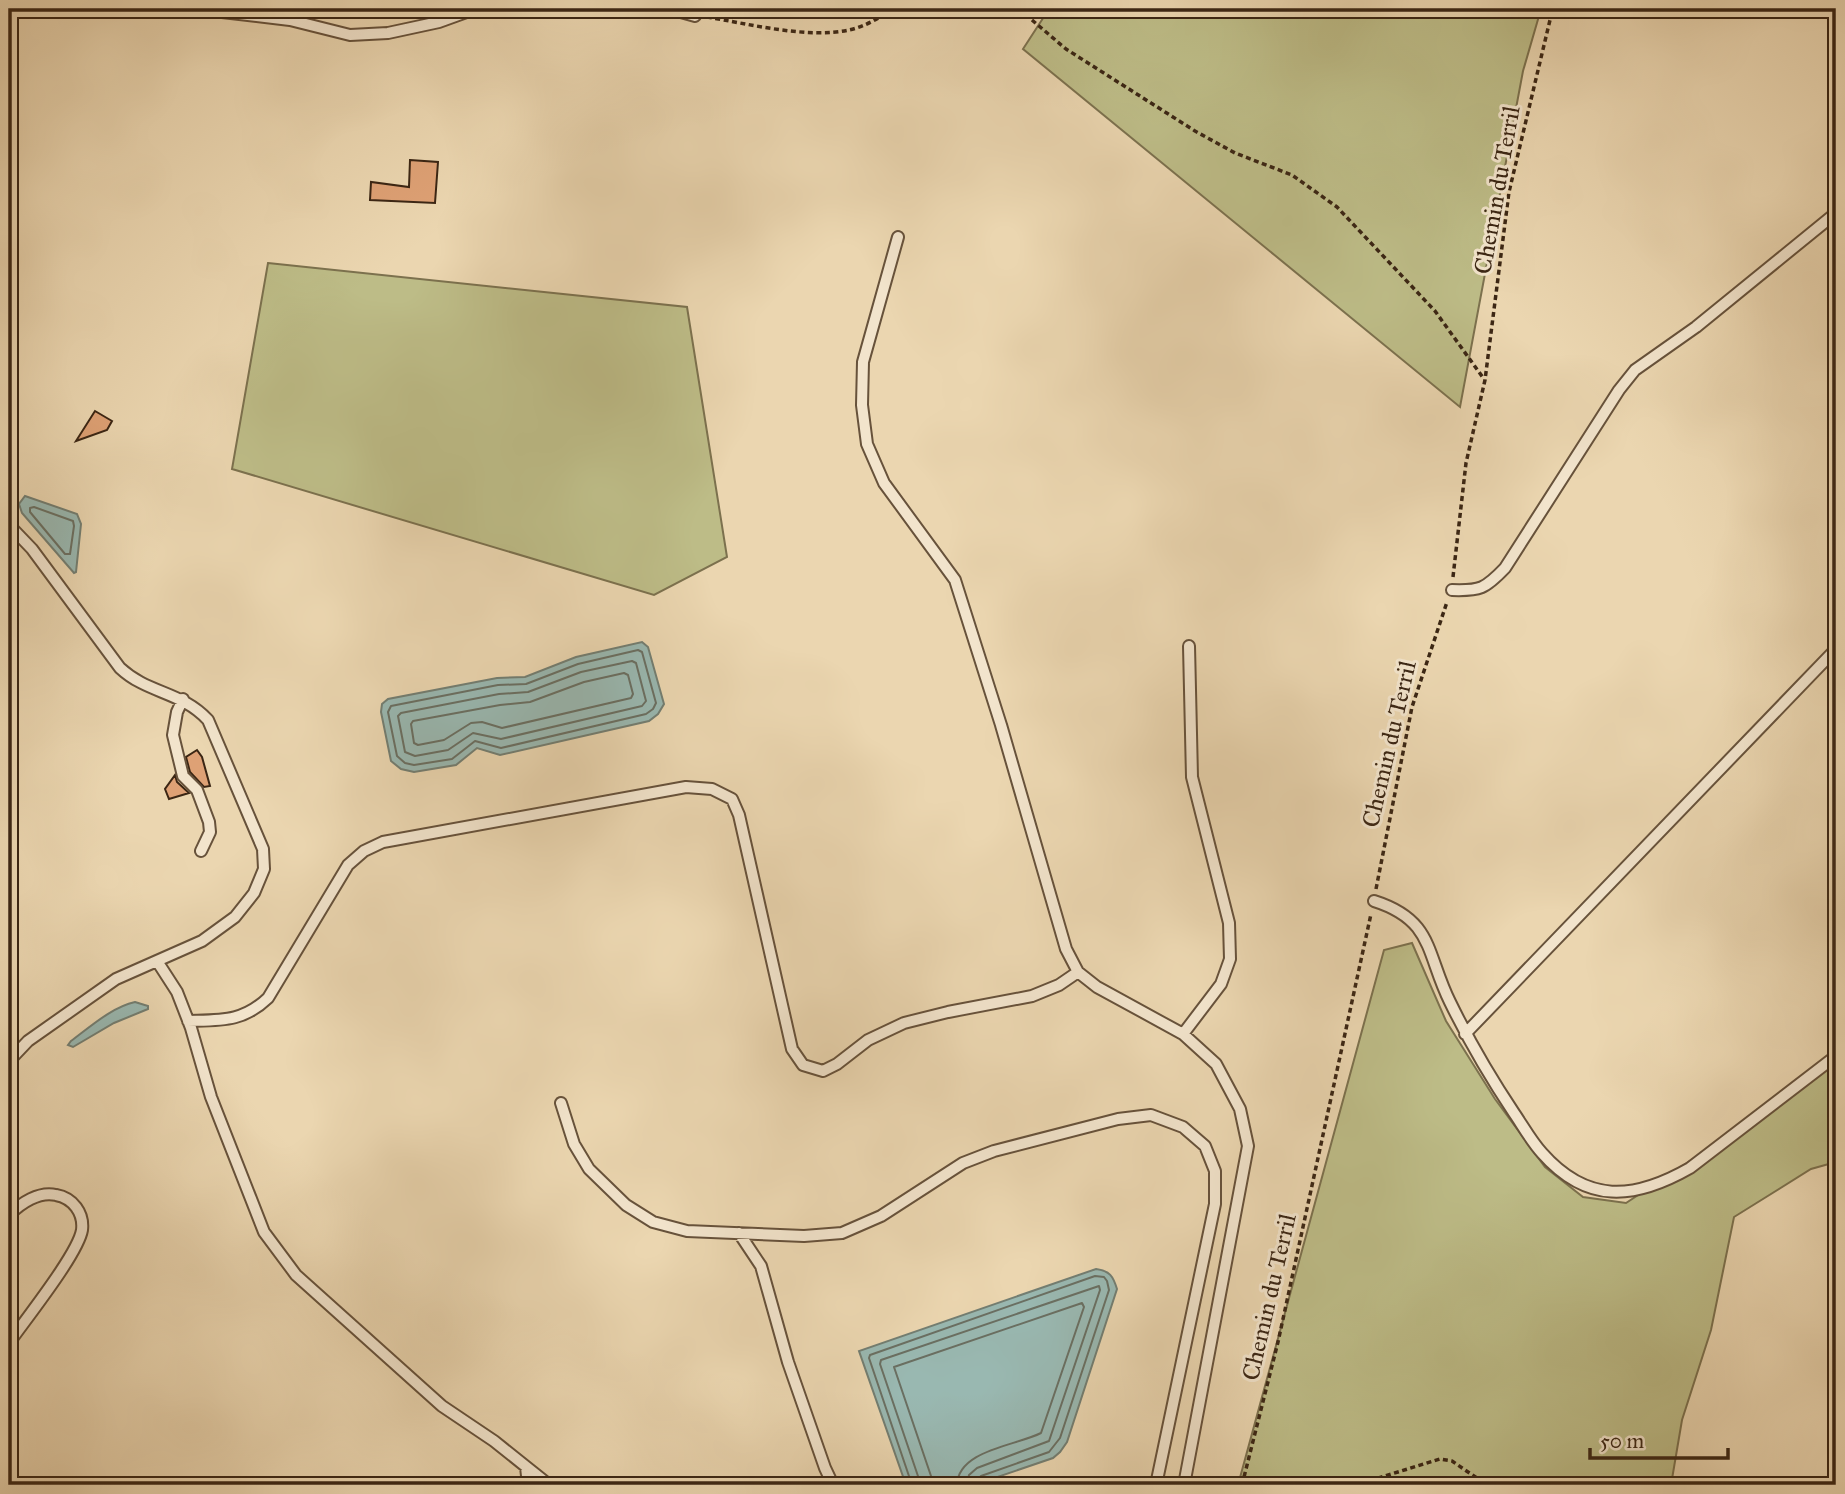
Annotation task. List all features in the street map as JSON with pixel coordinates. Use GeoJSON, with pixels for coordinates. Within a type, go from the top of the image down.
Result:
{"type":"FeatureCollection","features":[{"type":"Feature","properties":{"kind":"lane"},"geometry":{"type":"LineString","coordinates":[[197,9],[290,20],[350,35],[401,30],[439,22],[475,9]]}},
{"type":"Feature","properties":{"kind":"lane"},"geometry":{"type":"LineString","coordinates":[[670,9],[695,16]]}},
{"type":"Feature","properties":{"kind":"lane"},"geometry":{"type":"LineString","coordinates":[[1452,590],[1476,590],[1496,579],[1619,390],[1635,370],[1696,327],[1836,213]]}},
{"type":"Feature","properties":{"kind":"lane"},"geometry":{"type":"LineString","coordinates":[[898,236],[863,362],[862,405],[867,444],[884,483],[955,580],[1001,725],[1066,949],[1078,972],[1097,986],[1183,1034],[1216,1064],[1240,1109],[1248,1146],[1184,1485]]}},
{"type":"Feature","properties":{"kind":"lane"},"geometry":{"type":"LineString","coordinates":[[9,525],[32,549],[120,668],[143,685],[195,706],[208,720],[263,849],[264,869],[254,894],[235,917],[202,941],[116,979],[28,1041],[9,1061]]}},
{"type":"Feature","properties":{"kind":"lane"},"geometry":{"type":"LineString","coordinates":[[1183,1034],[1221,984],[1230,959],[1229,923],[1192,777],[1189,646]]}},
{"type":"Feature","properties":{"kind":"lane"},"geometry":{"type":"LineString","coordinates":[[1465,1034],[1836,649]]}},
{"type":"Feature","properties":{"kind":"lane"},"geometry":{"type":"LineString","coordinates":[[183,699],[177,712],[173,736],[183,776],[197,790],[209,822],[210,832],[201,851]]}},
{"type":"Feature","properties":{"kind":"lane"},"geometry":{"type":"LineString","coordinates":[[188,1021],[232,1019],[255,1010],[268,998],[348,866],[364,851],[383,842],[686,787],[712,789],[732,799],[739,815],[792,1049],[803,1065],[822,1071],[836,1065],[868,1040],[904,1023],[1032,996],[1059,985],[1078,972]]}},
{"type":"Feature","properties":{"kind":"lane"},"geometry":{"type":"LineString","coordinates":[[1374,901],[1395,908],[1411,920],[1424,935],[1448,998],[1480,1062],[1540,1151],[1563,1175],[1584,1186],[1612,1192],[1635,1191],[1667,1181],[1690,1168],[1836,1056]]}},
{"type":"Feature","properties":{"kind":"lane"},"geometry":{"type":"LineString","coordinates":[[157,961],[177,992],[211,1097],[264,1232],[288,1265],[442,1406],[494,1441],[549,1485]]}},
{"type":"Feature","properties":{"kind":"lane"},"geometry":{"type":"LineString","coordinates":[[561,1103],[574,1144],[590,1169],[626,1205],[653,1222],[687,1231],[804,1236],[842,1233],[881,1216],[963,1163],[994,1151],[1118,1119],[1151,1115],[1183,1127],[1205,1146],[1214,1171],[1214,1204],[1156,1485]]}},
{"type":"Feature","properties":{"kind":"lane"},"geometry":{"type":"LineString","coordinates":[[9,1215],[38,1195],[56,1195],[71,1201],[82,1214],[82,1231],[72,1254],[9,1343]]}},
{"type":"Feature","properties":{"kind":"lane"},"geometry":{"type":"LineString","coordinates":[[739,1233],[761,1266],[788,1362],[833,1485]]}},
{"type":"Feature","properties":{"kind":"lane"},"geometry":{"type":"LineString","coordinates":[[526,1467],[528,1485]]}},
{"type":"Feature","properties":{"kind":"path"},"geometry":{"type":"LineString","coordinates":[[695,16],[818,34],[850,30],[878,19],[892,9]]}},
{"type":"Feature","properties":{"kind":"path"},"geometry":{"type":"LineString","coordinates":[[1019,9],[1066,49],[1195,131],[1235,153],[1292,175],[1336,207],[1435,311],[1485,380]]}},
{"type":"Feature","properties":{"kind":"path","name":"Chemin du Terril"},"geometry":{"type":"LineString","coordinates":[[1242,1485],[1278,1342],[1374,901],[1412,707],[1452,590],[1466,463],[1485,380],[1509,192],[1550,20],[1555,9]]}},
{"type":"Feature","properties":{"kind":"path"},"geometry":{"type":"LineString","coordinates":[[1338,1485],[1349,1478],[1372,1480],[1440,1459],[1452,1461],[1487,1485]]}},
{"type":"Feature","properties":{"kind":"shaded area"},"geometry":{"type":"Polygon","coordinates":[[[1049,9],[1541,9],[1523,71],[1460,407],[1023,49],[1049,9]]]}},
{"type":"Feature","properties":{"kind":"shaded area"},"geometry":{"type":"Polygon","coordinates":[[[268,263],[687,307],[727,557],[654,595],[232,469],[268,263]]]}},
{"type":"Feature","properties":{"kind":"shaded area"},"geometry":{"type":"Polygon","coordinates":[[[1412,943],[1446,1021],[1495,1099],[1545,1167],[1583,1197],[1626,1203],[1826,1067],[1836,1089],[1836,1162],[1811,1169],[1734,1217],[1711,1330],[1682,1420],[1671,1485],[1238,1485],[1384,950],[1412,943]]]}},
{"type":"Feature","properties":{"kind":"water"},"geometry":{"type":"Polygon","coordinates":[[[25,496],[77,514],[81,524],[76,572],[74,573],[22,513],[19,504],[25,496]]]}},
{"type":"Feature","properties":{"kind":"water"},"geometry":{"type":"Polygon","coordinates":[[[642,642],[648,647],[664,704],[658,714],[649,721],[500,755],[477,748],[456,765],[414,772],[401,769],[391,761],[381,712],[382,704],[388,699],[497,678],[525,677],[576,657],[642,642]]]}},
{"type":"Feature","properties":{"kind":"water"},"geometry":{"type":"Polygon","coordinates":[[[135,1002],[148,1006],[148,1009],[114,1023],[73,1047],[68,1045],[110,1013],[135,1002]]]}},
{"type":"Feature","properties":{"kind":"water"},"geometry":{"type":"Polygon","coordinates":[[[1096,1269],[1110,1275],[1117,1289],[1067,1442],[1060,1452],[1053,1458],[974,1485],[906,1485],[859,1351],[1096,1269]]]}},
{"type":"Feature","properties":{"kind":"building"},"geometry":{"type":"Polygon","coordinates":[[[410,160],[438,162],[435,203],[370,200],[371,182],[409,187],[410,160]]]}},
{"type":"Feature","properties":{"kind":"building"},"geometry":{"type":"Polygon","coordinates":[[[95,411],[112,421],[107,430],[76,441],[95,411]]]}},
{"type":"Feature","properties":{"kind":"building"},"geometry":{"type":"Polygon","coordinates":[[[197,750],[202,757],[210,786],[204,787],[190,772],[186,757],[197,750]]]}},
{"type":"Feature","properties":{"kind":"building"},"geometry":{"type":"Polygon","coordinates":[[[175,775],[177,782],[189,793],[169,799],[165,789],[175,775]]]}}]}
